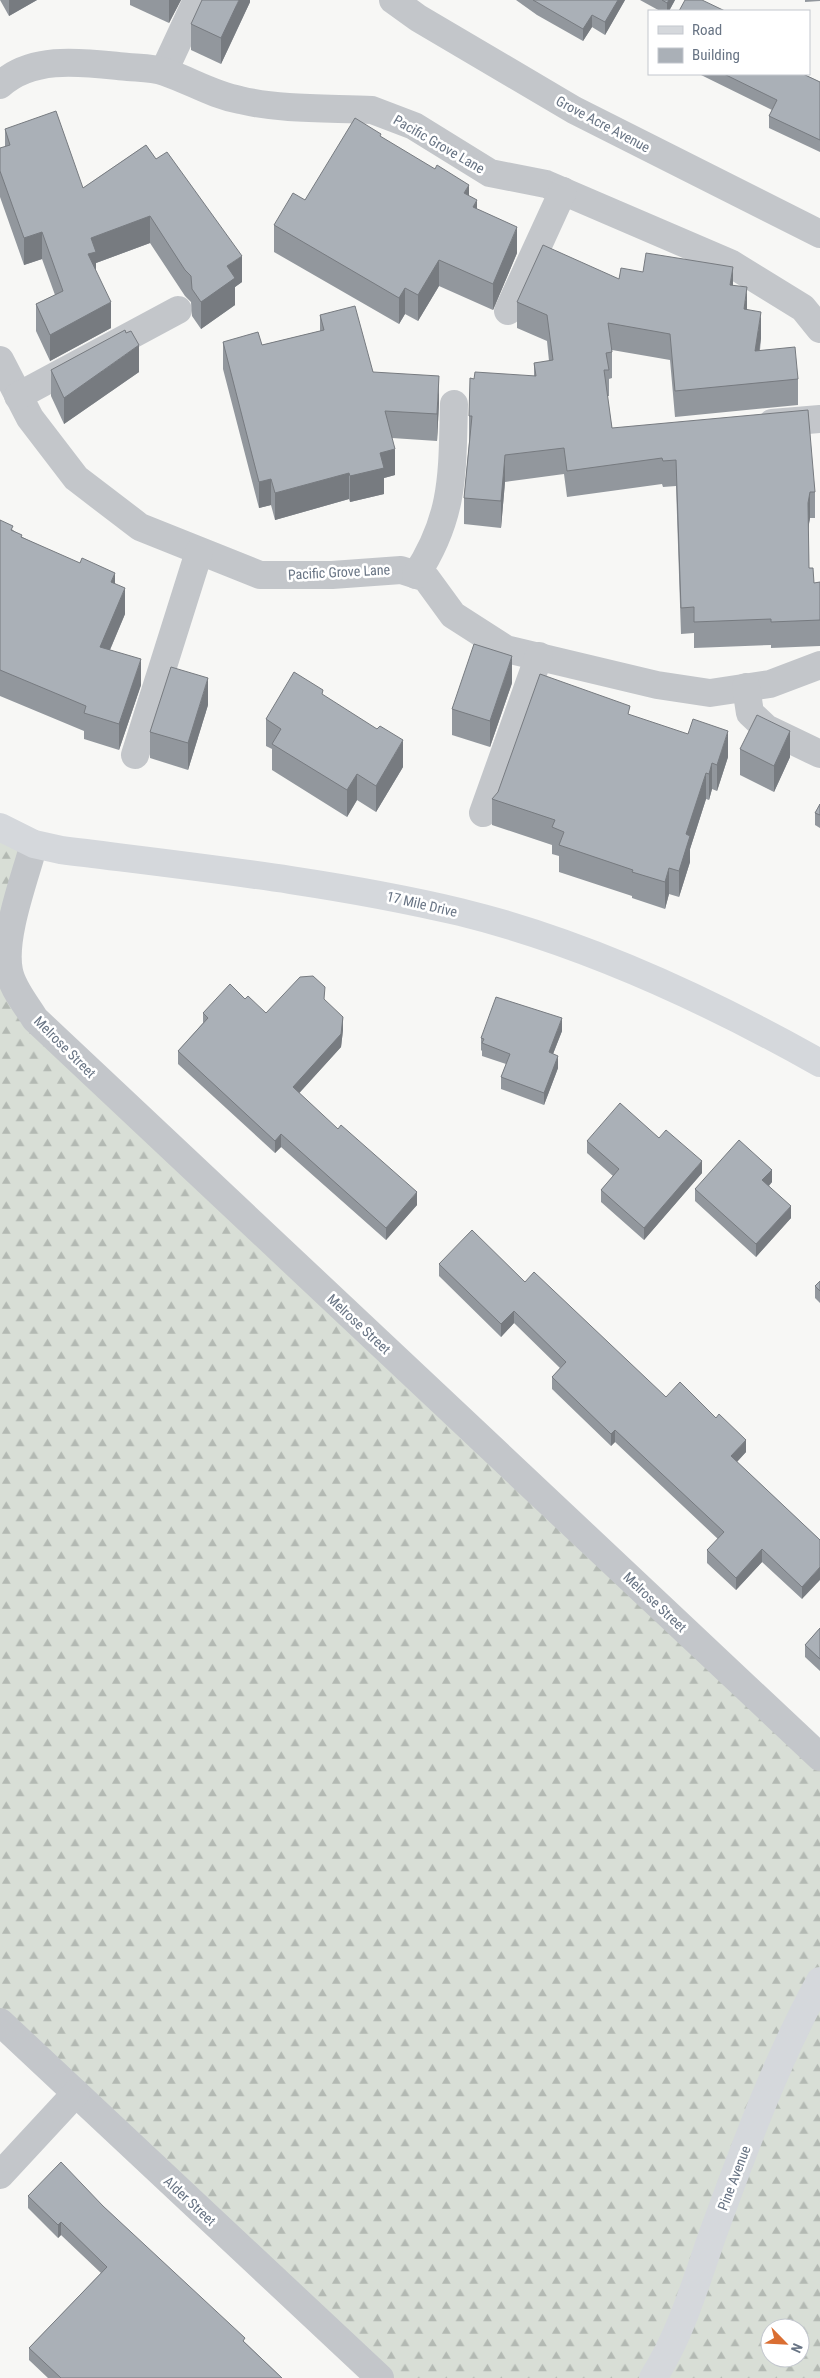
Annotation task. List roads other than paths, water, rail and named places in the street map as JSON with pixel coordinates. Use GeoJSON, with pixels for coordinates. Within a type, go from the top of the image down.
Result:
{"type":"FeatureCollection","features":[{"type":"Feature","properties":{"kind":"main road","name":"17 Mile Drive"},"geometry":{"type":"LineString","coordinates":[[0,828],[34,844],[61,850],[286,879],[372,893],[462,913],[533,934],[607,960],[694,999],[820,1063]]}},
{"type":"Feature","properties":{"kind":"main road","name":"Pine Avenue"},"geometry":{"type":"LineString","coordinates":[[653,2378],[675,2337],[753,2127],[796,2024],[820,1981]]}},
{"type":"Feature","properties":{"kind":"street"},"geometry":{"type":"LineString","coordinates":[[164,71],[196,0]]}},
{"type":"Feature","properties":{"kind":"street","name":"Grove Acre Avenue"},"geometry":{"type":"LineString","coordinates":[[394,0],[418,18],[574,110],[820,234]]}},
{"type":"Feature","properties":{"kind":"street","name":"Pacific Grove Lane"},"geometry":{"type":"LineString","coordinates":[[0,85],[7,78],[27,70],[75,62],[164,71],[203,89],[239,100],[273,105],[372,110],[388,114],[438,140],[490,173],[546,184],[730,263],[803,308],[820,329]]}},
{"type":"Feature","properties":{"kind":"street"},"geometry":{"type":"LineString","coordinates":[[508,312],[563,191]]}},
{"type":"Feature","properties":{"kind":"street"},"geometry":{"type":"LineString","coordinates":[[18,396],[178,310]]}},
{"type":"Feature","properties":{"kind":"street","name":"Pacific Grove Lane"},"geometry":{"type":"LineString","coordinates":[[0,360],[30,418],[76,478],[140,527],[260,575],[332,575],[401,570],[426,578],[453,615],[506,649],[657,685],[710,693],[770,684],[820,665]]}},
{"type":"Feature","properties":{"kind":"street"},"geometry":{"type":"LineString","coordinates":[[416,575],[429,554],[442,525],[451,486],[454,404]]}},
{"type":"Feature","properties":{"kind":"street"},"geometry":{"type":"LineString","coordinates":[[751,426],[820,419]]}},
{"type":"Feature","properties":{"kind":"street"},"geometry":{"type":"LineString","coordinates":[[136,755],[199,552]]}},
{"type":"Feature","properties":{"kind":"street"},"geometry":{"type":"LineString","coordinates":[[484,813],[539,656]]}},
{"type":"Feature","properties":{"kind":"street"},"geometry":{"type":"LineString","coordinates":[[746,687],[750,713],[766,728],[820,754]]}},
{"type":"Feature","properties":{"kind":"street","name":"Melrose Street"},"geometry":{"type":"LineString","coordinates":[[34,844],[7,947],[9,973],[18,992],[35,1018],[820,1757]]}},
{"type":"Feature","properties":{"kind":"street","name":"Alder Street"},"geometry":{"type":"LineString","coordinates":[[0,2022],[380,2378]]}},
{"type":"Feature","properties":{"kind":"street"},"geometry":{"type":"LineString","coordinates":[[0,2175],[76,2093]]}}]}
